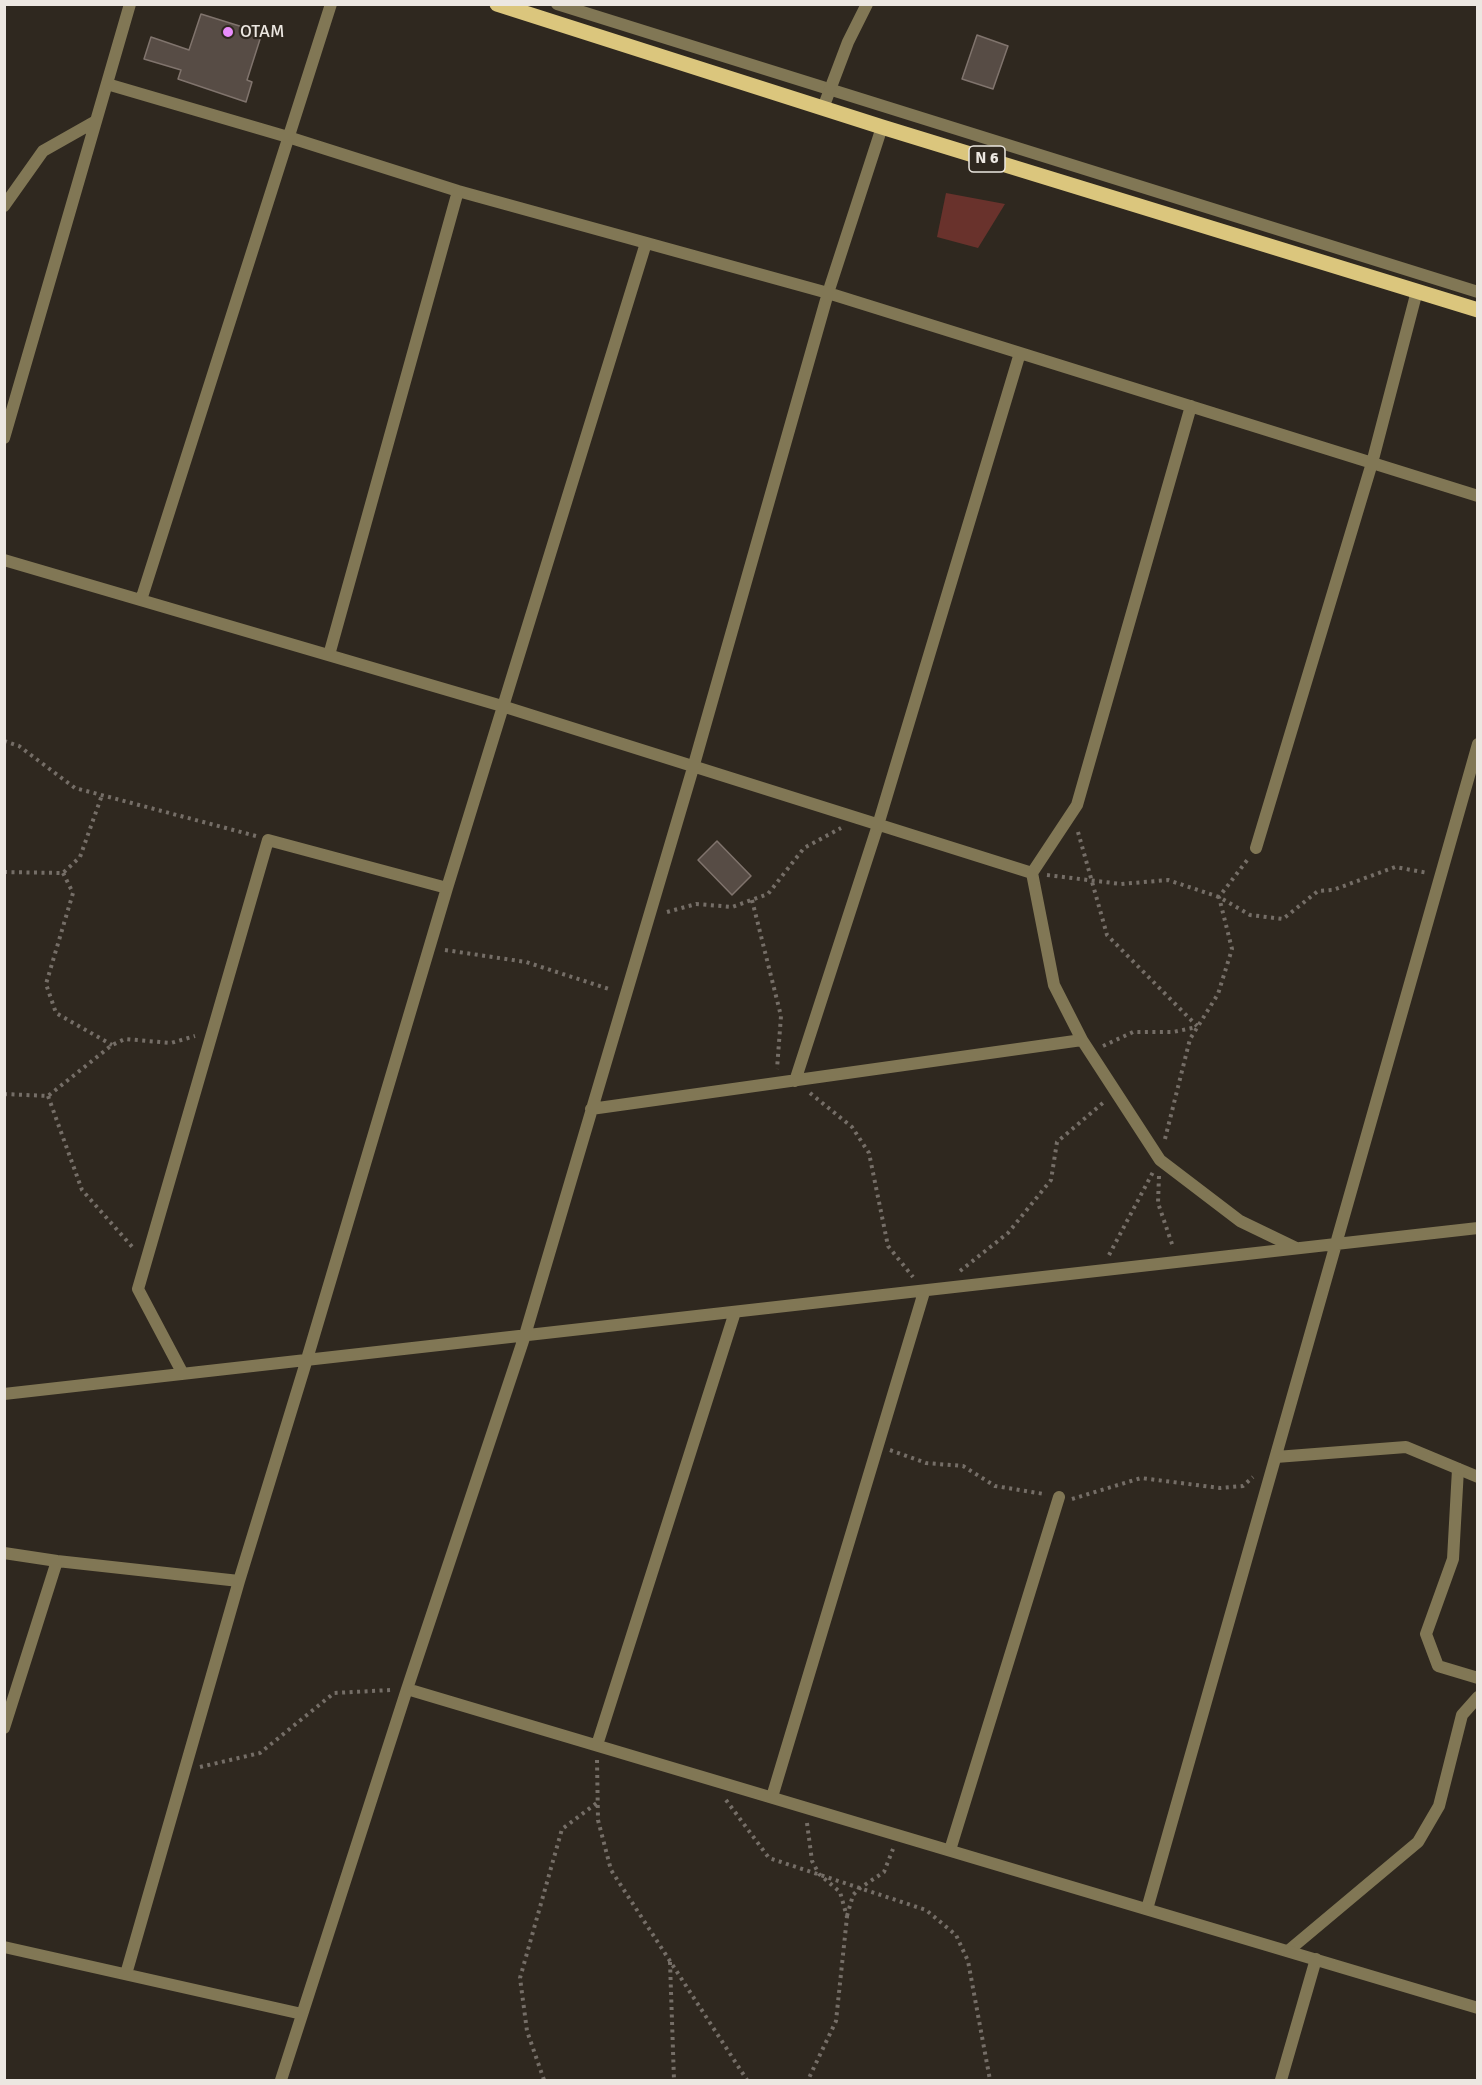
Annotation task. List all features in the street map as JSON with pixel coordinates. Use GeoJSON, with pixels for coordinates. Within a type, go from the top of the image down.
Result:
{"type":"FeatureCollection","features":[{"type":"Feature","properties":{"kind":"main road","name":"N 6"},"geometry":{"type":"LineString","coordinates":[[497,4],[882,127],[1478,310]]}},
{"type":"Feature","properties":{"kind":"street"},"geometry":{"type":"LineString","coordinates":[[4,438],[130,4]]}},
{"type":"Feature","properties":{"kind":"street"},"geometry":{"type":"LineString","coordinates":[[141,600],[331,4]]}},
{"type":"Feature","properties":{"kind":"street"},"geometry":{"type":"LineString","coordinates":[[557,4],[1478,292]]}},
{"type":"Feature","properties":{"kind":"street"},"geometry":{"type":"LineString","coordinates":[[823,108],[848,42],[867,4]]}},
{"type":"Feature","properties":{"kind":"street"},"geometry":{"type":"LineString","coordinates":[[107,84],[288,137],[458,191],[828,293],[1478,496]]}},
{"type":"Feature","properties":{"kind":"street"},"geometry":{"type":"LineString","coordinates":[[4,206],[43,151],[96,121]]}},
{"type":"Feature","properties":{"kind":"street"},"geometry":{"type":"LineString","coordinates":[[281,2080],[407,1689],[525,1335],[693,768],[828,293],[882,127]]}},
{"type":"Feature","properties":{"kind":"street"},"geometry":{"type":"LineString","coordinates":[[329,655],[458,191]]}},
{"type":"Feature","properties":{"kind":"street"},"geometry":{"type":"LineString","coordinates":[[126,1974],[239,1581],[447,888],[646,243]]}},
{"type":"Feature","properties":{"kind":"street"},"geometry":{"type":"LineString","coordinates":[[1256,848],[1372,463],[1417,291]]}},
{"type":"Feature","properties":{"kind":"street"},"geometry":{"type":"LineString","coordinates":[[795,1081],[878,825],[1020,353]]}},
{"type":"Feature","properties":{"kind":"street"},"geometry":{"type":"LineString","coordinates":[[1191,406],[1077,805],[1032,873],[1054,985],[1089,1052],[1160,1160],[1240,1221],[1297,1248]]}},
{"type":"Feature","properties":{"kind":"street"},"geometry":{"type":"LineString","coordinates":[[4,560],[502,706],[1032,873]]}},
{"type":"Feature","properties":{"kind":"street"},"geometry":{"type":"LineString","coordinates":[[1148,1910],[1478,744]]}},
{"type":"Feature","properties":{"kind":"street"},"geometry":{"type":"LineString","coordinates":[[183,1374],[138,1289],[268,840],[447,888]]}},
{"type":"Feature","properties":{"kind":"street"},"geometry":{"type":"LineString","coordinates":[[591,1109],[1082,1040]]}},
{"type":"Feature","properties":{"kind":"street"},"geometry":{"type":"LineString","coordinates":[[4,1394],[1478,1228]]}},
{"type":"Feature","properties":{"kind":"street"},"geometry":{"type":"LineString","coordinates":[[772,1797],[878,1446],[929,1291]]}},
{"type":"Feature","properties":{"kind":"street"},"geometry":{"type":"LineString","coordinates":[[597,1745],[735,1312]]}},
{"type":"Feature","properties":{"kind":"street"},"geometry":{"type":"LineString","coordinates":[[1276,1457],[1406,1447],[1478,1477]]}},
{"type":"Feature","properties":{"kind":"street"},"geometry":{"type":"LineString","coordinates":[[1458,1469],[1453,1559],[1426,1634],[1438,1666],[1478,1678]]}},
{"type":"Feature","properties":{"kind":"street"},"geometry":{"type":"LineString","coordinates":[[950,1850],[1059,1497]]}},
{"type":"Feature","properties":{"kind":"street"},"geometry":{"type":"LineString","coordinates":[[4,1553],[239,1581]]}},
{"type":"Feature","properties":{"kind":"street"},"geometry":{"type":"LineString","coordinates":[[4,1728],[57,1561]]}},
{"type":"Feature","properties":{"kind":"street"},"geometry":{"type":"LineString","coordinates":[[407,1689],[1478,2008]]}},
{"type":"Feature","properties":{"kind":"street"},"geometry":{"type":"LineString","coordinates":[[1288,1951],[1418,1842],[1439,1806],[1462,1715],[1478,1697]]}},
{"type":"Feature","properties":{"kind":"street"},"geometry":{"type":"LineString","coordinates":[[4,1947],[302,2014]]}},
{"type":"Feature","properties":{"kind":"street"},"geometry":{"type":"LineString","coordinates":[[1281,2080],[1316,1959]]}},
{"type":"Feature","properties":{"kind":"path"},"geometry":{"type":"LineString","coordinates":[[4,741],[19,746],[75,788],[268,840]]}},
{"type":"Feature","properties":{"kind":"path"},"geometry":{"type":"LineString","coordinates":[[4,872],[63,873],[80,857],[102,795]]}},
{"type":"Feature","properties":{"kind":"path"},"geometry":{"type":"LineString","coordinates":[[1077,805],[1077,828],[1107,935],[1198,1026]]}},
{"type":"Feature","properties":{"kind":"path"},"geometry":{"type":"LineString","coordinates":[[649,917],[696,904],[732,907],[768,894],[804,848],[859,819]]}},
{"type":"Feature","properties":{"kind":"path"},"geometry":{"type":"LineString","coordinates":[[1219,897],[1256,848]]}},
{"type":"Feature","properties":{"kind":"path"},"geometry":{"type":"LineString","coordinates":[[1032,873],[1121,884],[1168,880],[1219,897],[1250,915],[1282,919],[1318,891],[1333,890],[1395,867],[1441,874]]}},
{"type":"Feature","properties":{"kind":"path"},"geometry":{"type":"LineString","coordinates":[[63,873],[72,893],[46,984],[56,1013],[112,1046]]}},
{"type":"Feature","properties":{"kind":"path"},"geometry":{"type":"LineString","coordinates":[[1178,1262],[1158,1203],[1160,1160],[1190,1039],[1218,994],[1232,949],[1219,897]]}},
{"type":"Feature","properties":{"kind":"path"},"geometry":{"type":"LineString","coordinates":[[752,900],[781,1016],[776,1084]]}},
{"type":"Feature","properties":{"kind":"path"},"geometry":{"type":"LineString","coordinates":[[429,948],[526,963],[625,994]]}},
{"type":"Feature","properties":{"kind":"path"},"geometry":{"type":"LineString","coordinates":[[1089,1052],[1133,1032],[1173,1032],[1198,1026]]}},
{"type":"Feature","properties":{"kind":"path"},"geometry":{"type":"LineString","coordinates":[[4,1095],[48,1096],[112,1046],[125,1039],[171,1043],[213,1031]]}},
{"type":"Feature","properties":{"kind":"path"},"geometry":{"type":"LineString","coordinates":[[795,1081],[852,1127],[869,1153],[888,1246],[929,1291],[1008,1233],[1051,1180],[1057,1142],[1116,1092]]}},
{"type":"Feature","properties":{"kind":"path"},"geometry":{"type":"LineString","coordinates":[[48,1096],[82,1190],[146,1263]]}},
{"type":"Feature","properties":{"kind":"path"},"geometry":{"type":"LineString","coordinates":[[1100,1271],[1160,1160]]}},
{"type":"Feature","properties":{"kind":"path"},"geometry":{"type":"LineString","coordinates":[[878,1446],[926,1463],[963,1466],[995,1486],[1071,1499],[1141,1478],[1220,1488],[1243,1486],[1276,1457]]}},
{"type":"Feature","properties":{"kind":"path"},"geometry":{"type":"LineString","coordinates":[[184,1770],[260,1753],[334,1693],[407,1689]]}},
{"type":"Feature","properties":{"kind":"path"},"geometry":{"type":"LineString","coordinates":[[597,1745],[598,1821],[611,1870],[747,2080]]}},
{"type":"Feature","properties":{"kind":"path"},"geometry":{"type":"LineString","coordinates":[[712,1779],[769,1858],[926,1910],[956,1935],[968,1961],[990,2080]]}},
{"type":"Feature","properties":{"kind":"path"},"geometry":{"type":"LineString","coordinates":[[544,2080],[527,2031],[520,1978],[562,1829],[598,1802]]}},
{"type":"Feature","properties":{"kind":"path"},"geometry":{"type":"LineString","coordinates":[[806,1808],[812,1861],[819,1874],[840,1892],[847,1917]]}},
{"type":"Feature","properties":{"kind":"path"},"geometry":{"type":"LineString","coordinates":[[808,2080],[836,2021],[847,1917],[853,1895],[884,1872],[898,1835]]}},
{"type":"Feature","properties":{"kind":"path"},"geometry":{"type":"LineString","coordinates":[[670,1961],[674,2080]]}},
{"type":"Feature","properties":{"kind":"shaded area"},"geometry":{"type":"Polygon","coordinates":[[[946,193],[1005,204],[978,248],[937,237],[946,193]]]}},
{"type":"Feature","properties":{"kind":"building"},"geometry":{"type":"Polygon","coordinates":[[[201,14],[262,33],[247,80],[252,82],[246,102],[178,79],[181,70],[144,59],[151,37],[189,50],[201,14]]]}},
{"type":"Feature","properties":{"kind":"building"},"geometry":{"type":"Polygon","coordinates":[[[977,35],[1008,46],[993,89],[962,79],[977,35]]]}},
{"type":"Feature","properties":{"kind":"building"},"geometry":{"type":"Polygon","coordinates":[[[717,841],[751,876],[732,895],[698,860],[717,841]]]}},
{"type":"Feature","properties":{"kind":"place","name":"OTAM"},"geometry":{"type":"Point","coordinates":[228,32]}}]}
